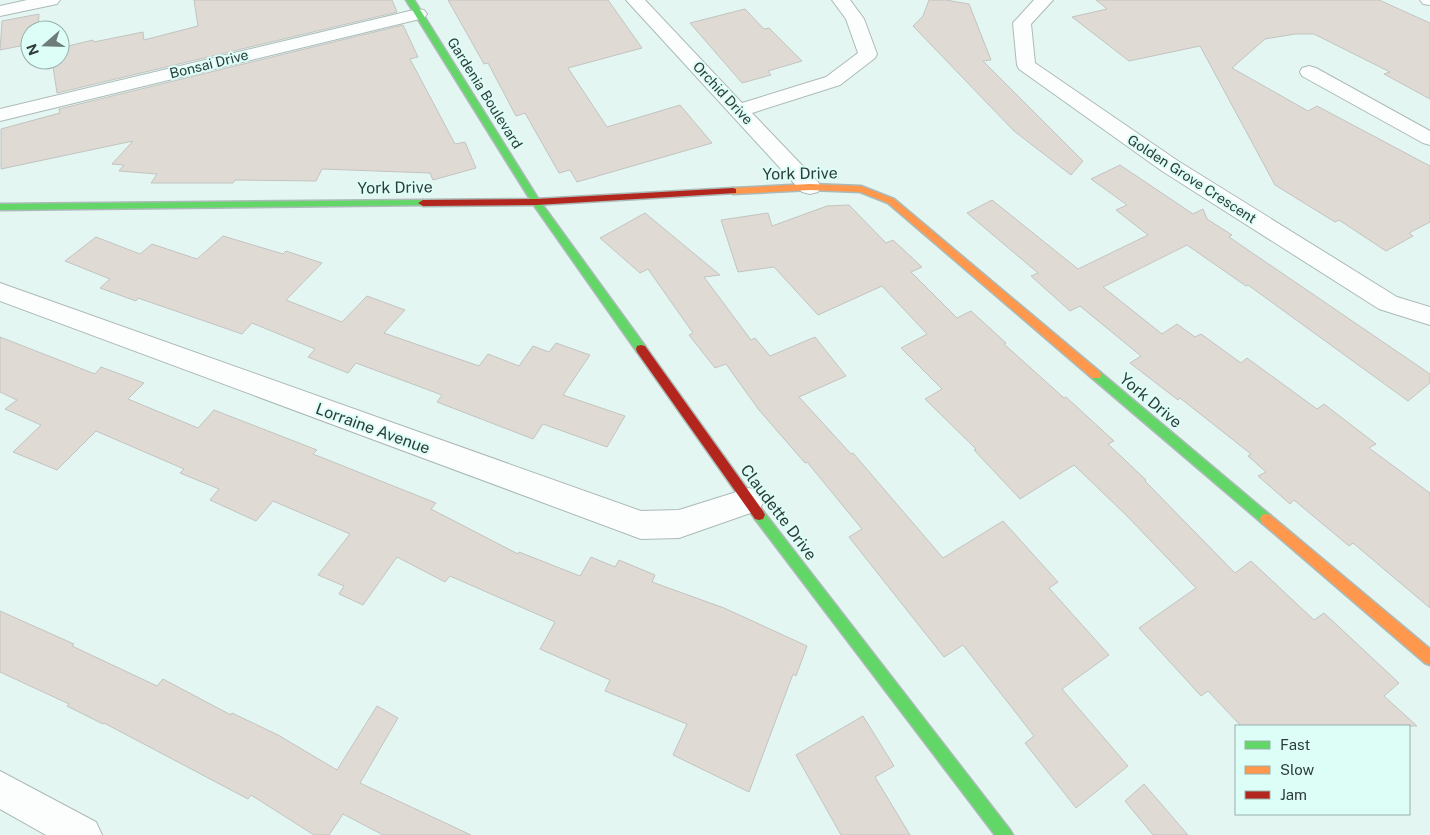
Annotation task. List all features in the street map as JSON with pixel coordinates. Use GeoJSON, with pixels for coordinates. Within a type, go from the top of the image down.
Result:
{"type":"FeatureCollection","features":[{"type":"Feature","properties":{"kind":"street"},"geometry":{"type":"LineString","coordinates":[[0,11],[51,0]]}},
{"type":"Feature","properties":{"kind":"street","name":"Orchid Drive"},"geometry":{"type":"LineString","coordinates":[[635,0],[740,110],[810,187]]}},
{"type":"Feature","properties":{"kind":"street"},"geometry":{"type":"LineString","coordinates":[[740,110],[833,81],[868,54],[855,20],[841,0]]}},
{"type":"Feature","properties":{"kind":"street","name":"Golden Grove Crescent"},"geometry":{"type":"LineString","coordinates":[[1044,0],[1022,23],[1026,65],[1170,166],[1388,303],[1430,316]]}},
{"type":"Feature","properties":{"kind":"street","name":"Bonsai Drive"},"geometry":{"type":"LineString","coordinates":[[0,115],[414,7]]}},
{"type":"Feature","properties":{"kind":"street","name":"Gardenia Boulevard"},"geometry":{"type":"LineString","coordinates":[[414,7],[536,202]]}},
{"type":"Feature","properties":{"kind":"street"},"geometry":{"type":"LineString","coordinates":[[1309,72],[1430,139]]}},
{"type":"Feature","properties":{"kind":"street","name":"York Drive"},"geometry":{"type":"LineString","coordinates":[[0,207],[536,202],[810,187],[861,189],[892,201],[1430,658]]}},
{"type":"Feature","properties":{"kind":"street","name":"Claudette Drive"},"geometry":{"type":"LineString","coordinates":[[536,202],[749,501],[1005,835]]}},
{"type":"Feature","properties":{"kind":"street","name":"Lorraine Avenue"},"geometry":{"type":"LineString","coordinates":[[0,292],[641,526],[679,524],[749,501]]}},
{"type":"Feature","properties":{"kind":"street"},"geometry":{"type":"LineString","coordinates":[[0,789],[83,835]]}},
{"type":"Feature","properties":{"kind":"building"},"geometry":{"type":"Polygon","coordinates":[[[194,0],[392,0],[397,12],[57,93],[54,70],[70,70],[70,46],[143,32],[144,40],[198,26],[194,0]]]}},
{"type":"Feature","properties":{"kind":"building"},"geometry":{"type":"Polygon","coordinates":[[[448,0],[608,0],[642,48],[568,68],[607,127],[680,105],[712,143],[577,182],[570,170],[559,173],[525,113],[516,116],[488,63],[484,64],[448,0]]]}},
{"type":"Feature","properties":{"kind":"building"},"geometry":{"type":"Polygon","coordinates":[[[929,0],[946,0],[969,4],[991,60],[983,61],[1083,161],[1071,175],[1014,131],[913,26],[923,16],[929,0]]]}},
{"type":"Feature","properties":{"kind":"building"},"geometry":{"type":"Polygon","coordinates":[[[1096,0],[1379,0],[1430,23],[1430,99],[1384,74],[1390,72],[1314,34],[1295,34],[1265,39],[1232,68],[1308,111],[1317,106],[1430,166],[1430,222],[1409,233],[1413,236],[1386,251],[1339,220],[1335,222],[1275,185],[1200,46],[1129,61],[1072,17],[1107,9],[1096,0]]]}},
{"type":"Feature","properties":{"kind":"building"},"geometry":{"type":"Polygon","coordinates":[[[745,9],[764,29],[769,28],[802,61],[768,71],[771,75],[742,83],[690,23],[745,9]]]}},
{"type":"Feature","properties":{"kind":"building"},"geometry":{"type":"Polygon","coordinates":[[[39,14],[39,20],[20,20],[20,46],[0,50],[2,21],[39,14]]]}},
{"type":"Feature","properties":{"kind":"building"},"geometry":{"type":"Polygon","coordinates":[[[403,25],[418,57],[410,59],[455,144],[465,142],[476,168],[433,180],[430,173],[322,169],[316,181],[235,180],[233,183],[151,183],[157,174],[119,171],[124,165],[112,164],[133,141],[1,169],[1,129],[60,113],[59,109],[403,25]]]}},
{"type":"Feature","properties":{"kind":"building"},"geometry":{"type":"Polygon","coordinates":[[[1120,165],[1193,214],[1203,209],[1207,219],[1232,235],[1229,237],[1430,374],[1430,383],[1408,401],[1248,285],[1246,286],[1187,245],[1103,287],[1162,334],[1177,324],[1195,337],[1201,334],[1241,363],[1247,358],[1317,409],[1324,404],[1376,444],[1369,448],[1430,493],[1430,608],[1353,543],[1349,546],[1294,500],[1290,504],[1258,476],[1266,472],[1248,456],[1251,454],[1180,398],[1178,400],[1130,363],[1141,356],[1080,306],[1070,311],[1031,276],[1038,273],[967,213],[992,200],[1078,269],[1148,235],[1116,210],[1127,205],[1091,179],[1120,165]]]}},
{"type":"Feature","properties":{"kind":"building"},"geometry":{"type":"Polygon","coordinates":[[[849,205],[886,243],[893,240],[922,267],[911,272],[957,318],[971,311],[1006,343],[1004,344],[1114,441],[1108,444],[1146,480],[1235,573],[1251,561],[1314,620],[1324,613],[1399,683],[1384,696],[1417,726],[1240,725],[1208,691],[1201,696],[1139,628],[1196,588],[1127,516],[1074,465],[1020,499],[974,450],[976,449],[925,399],[942,389],[901,348],[927,334],[882,286],[818,315],[774,267],[738,272],[721,220],[768,213],[772,226],[827,206],[849,205]]]}},
{"type":"Feature","properties":{"kind":"building"},"geometry":{"type":"Polygon","coordinates":[[[645,213],[720,275],[704,277],[751,340],[755,338],[770,356],[815,337],[846,376],[799,397],[851,454],[853,453],[943,558],[1003,521],[1058,582],[1049,588],[1109,655],[1062,689],[1128,766],[1076,808],[1025,743],[1034,736],[963,645],[944,657],[849,537],[862,529],[807,462],[805,463],[759,410],[726,364],[715,368],[689,335],[693,333],[648,269],[640,273],[600,238],[645,213]]]}},
{"type":"Feature","properties":{"kind":"building"},"geometry":{"type":"Polygon","coordinates":[[[223,236],[283,254],[286,251],[322,263],[286,300],[342,322],[367,296],[405,310],[384,333],[479,366],[488,354],[519,366],[533,346],[549,352],[556,343],[590,355],[563,395],[625,416],[607,447],[543,424],[533,439],[437,402],[442,395],[356,363],[348,373],[308,357],[315,349],[252,323],[242,334],[138,298],[136,301],[100,288],[110,279],[65,261],[96,237],[140,254],[152,244],[197,259],[223,236]]]}},
{"type":"Feature","properties":{"kind":"building"},"geometry":{"type":"Polygon","coordinates":[[[0,337],[95,374],[101,367],[144,383],[128,399],[198,428],[214,410],[317,450],[313,454],[436,503],[431,509],[518,554],[519,552],[580,576],[591,557],[615,567],[619,560],[655,575],[652,582],[724,608],[807,646],[796,676],[793,674],[749,792],[673,755],[687,724],[605,691],[610,680],[540,649],[555,622],[450,576],[445,582],[397,557],[363,605],[339,594],[344,586],[318,575],[350,534],[273,501],[256,521],[210,500],[219,489],[180,473],[184,469],[96,431],[57,470],[13,452],[41,425],[5,409],[17,400],[0,392],[0,337]]]}},
{"type":"Feature","properties":{"kind":"building"},"geometry":{"type":"Polygon","coordinates":[[[0,611],[74,644],[72,646],[157,686],[163,679],[231,715],[232,713],[278,735],[337,770],[377,706],[398,718],[360,783],[471,835],[383,835],[343,814],[329,835],[314,835],[251,795],[248,799],[104,723],[67,706],[69,704],[0,672],[0,611]]]}},
{"type":"Feature","properties":{"kind":"building"},"geometry":{"type":"Polygon","coordinates":[[[863,716],[894,766],[875,777],[910,835],[841,835],[796,755],[863,716]]]}},
{"type":"Feature","properties":{"kind":"building"},"geometry":{"type":"Polygon","coordinates":[[[1144,784],[1188,835],[1153,835],[1125,801],[1144,784]]]}},
{"type":"Feature","properties":{"kind":"traffic: fast"},"geometry":{"type":"LineString","coordinates":[[410,0],[536,202],[641,349]]}},
{"type":"Feature","properties":{"kind":"traffic: fast"},"geometry":{"type":"LineString","coordinates":[[0,207],[423,203]]}},
{"type":"Feature","properties":{"kind":"traffic: fast"},"geometry":{"type":"LineString","coordinates":[[1096,375],[1266,519]]}},
{"type":"Feature","properties":{"kind":"traffic: fast"},"geometry":{"type":"LineString","coordinates":[[759,515],[1005,835]]}},
{"type":"Feature","properties":{"kind":"traffic: slow"},"geometry":{"type":"LineString","coordinates":[[733,191],[810,187],[861,189],[891,201],[1096,375]]}},
{"type":"Feature","properties":{"kind":"traffic: slow"},"geometry":{"type":"LineString","coordinates":[[1266,519],[1430,658]]}},
{"type":"Feature","properties":{"kind":"traffic: jam"},"geometry":{"type":"LineString","coordinates":[[423,203],[536,202],[733,191]]}},
{"type":"Feature","properties":{"kind":"traffic: jam"},"geometry":{"type":"LineString","coordinates":[[641,349],[759,515]]}}]}
